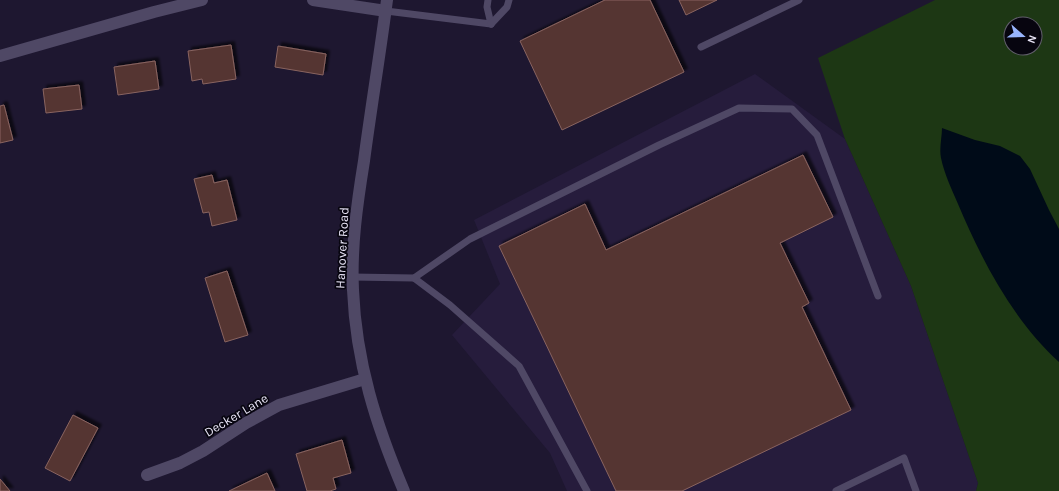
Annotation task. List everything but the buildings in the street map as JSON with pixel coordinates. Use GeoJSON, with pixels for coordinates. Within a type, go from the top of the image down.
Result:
{"type":"FeatureCollection","features":[{"type":"Feature","properties":{"kind":"street"},"geometry":{"type":"LineString","coordinates":[[0,56],[154,12],[202,0]]}},
{"type":"Feature","properties":{"kind":"street"},"geometry":{"type":"LineString","coordinates":[[313,0],[386,5]]}},
{"type":"Feature","properties":{"kind":"street","name":"Hanover Road"},"geometry":{"type":"LineString","coordinates":[[386,5],[359,192],[352,277],[360,359],[385,446],[404,491]]}},
{"type":"Feature","properties":{"kind":"street","name":"Decker Lane"},"geometry":{"type":"LineString","coordinates":[[147,474],[180,463],[202,451],[246,422],[279,405],[365,379]]}},
{"type":"Feature","properties":{"kind":"lane"},"geometry":{"type":"LineString","coordinates":[[488,0],[487,7],[491,24]]}},
{"type":"Feature","properties":{"kind":"lane"},"geometry":{"type":"LineString","coordinates":[[491,24],[507,7],[508,0]]}},
{"type":"Feature","properties":{"kind":"lane"},"geometry":{"type":"LineString","coordinates":[[701,47],[799,0]]}},
{"type":"Feature","properties":{"kind":"lane"},"geometry":{"type":"LineString","coordinates":[[386,5],[491,24]]}},
{"type":"Feature","properties":{"kind":"lane"},"geometry":{"type":"LineString","coordinates":[[414,278],[470,238],[659,145],[739,108],[792,109],[818,135],[878,296]]}},
{"type":"Feature","properties":{"kind":"lane"},"geometry":{"type":"LineString","coordinates":[[352,277],[414,278],[450,305],[519,366],[586,491]]}},
{"type":"Feature","properties":{"kind":"lane"},"geometry":{"type":"LineString","coordinates":[[836,491],[904,458],[916,491]]}},
{"type":"Feature","properties":{"kind":"shaded area"},"geometry":{"type":"Polygon","coordinates":[[[755,74],[845,139],[911,286],[978,483],[976,491],[567,491],[550,453],[452,335],[500,284],[474,220],[755,74]]]}},
{"type":"Feature","properties":{"kind":"green space"},"geometry":{"type":"Polygon","coordinates":[[[935,0],[1059,0],[1059,491],[976,491],[978,483],[911,286],[845,139],[818,58],[935,0]]]}},
{"type":"Feature","properties":{"kind":"water"},"geometry":{"type":"Polygon","coordinates":[[[942,128],[975,140],[1000,146],[1020,156],[1030,169],[1059,229],[1059,362],[1027,328],[1013,309],[977,247],[942,164],[940,147],[942,128]]]}}]}
